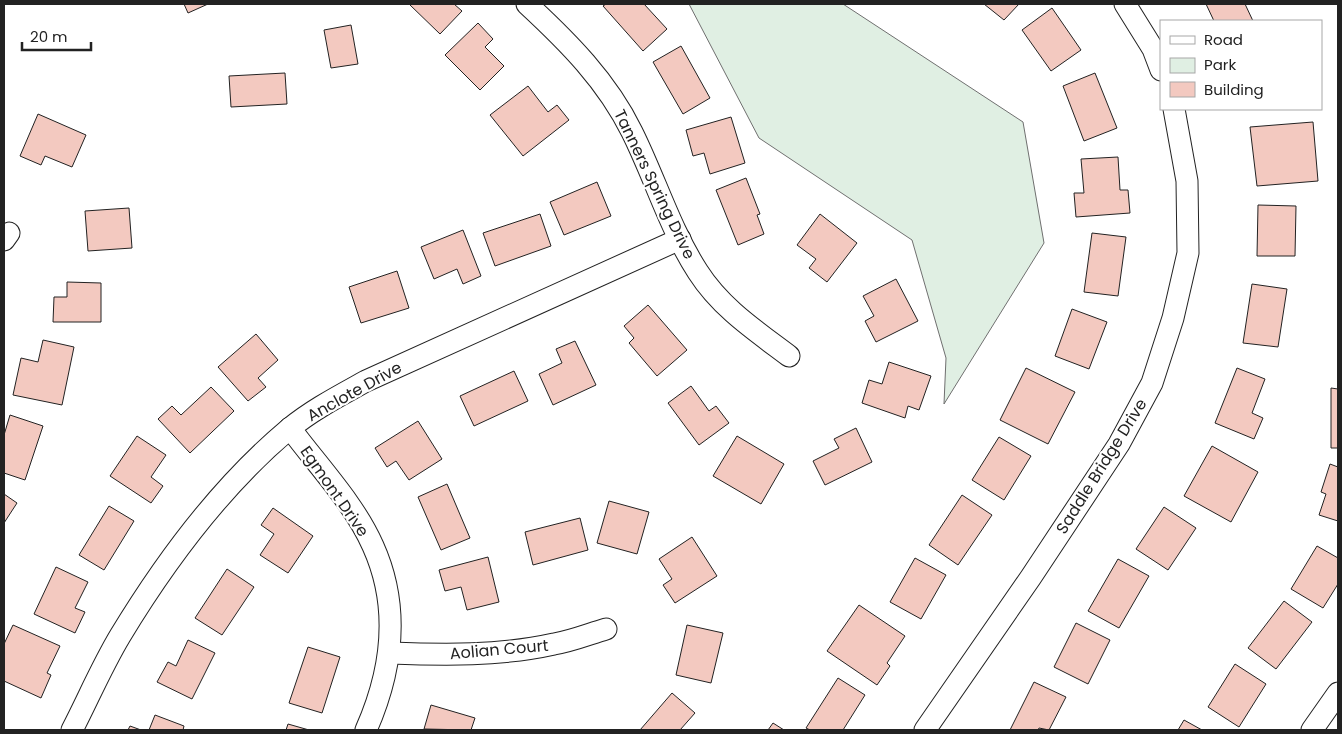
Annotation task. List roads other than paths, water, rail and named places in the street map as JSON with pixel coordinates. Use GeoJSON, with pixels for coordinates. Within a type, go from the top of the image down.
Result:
{"type":"FeatureCollection","features":[{"type":"Feature","properties":{"kind":"street","name":"Tanners Spring Drive"},"geometry":{"type":"LineString","coordinates":[[527,4],[569,43],[607,89],[632,131],[680,239],[698,272],[726,308],[789,356]]}},
{"type":"Feature","properties":{"kind":"street"},"geometry":{"type":"LineString","coordinates":[[1125,4],[1153,49],[1160,67]]}},
{"type":"Feature","properties":{"kind":"street","name":"Saddle Bridge Drive"},"geometry":{"type":"LineString","coordinates":[[925,730],[1119,444],[1152,383],[1169,334],[1182,287],[1188,253],[1187,181],[1174,110]]}},
{"type":"Feature","properties":{"kind":"street","name":"Anclote Drive"},"geometry":{"type":"LineString","coordinates":[[72,730],[120,637],[176,552],[240,474],[290,428],[327,402],[366,381],[680,239]]}},
{"type":"Feature","properties":{"kind":"street","name":"Egmont Drive"},"geometry":{"type":"LineString","coordinates":[[290,428],[352,510],[374,547],[389,598],[390,653],[380,698],[366,730]]}},
{"type":"Feature","properties":{"kind":"street","name":"Aolian Court"},"geometry":{"type":"LineString","coordinates":[[390,653],[452,655],[514,651],[555,644],[606,628]]}},
{"type":"Feature","properties":{"kind":"street"},"geometry":{"type":"LineString","coordinates":[[1312,730],[1338,693]]}}]}
